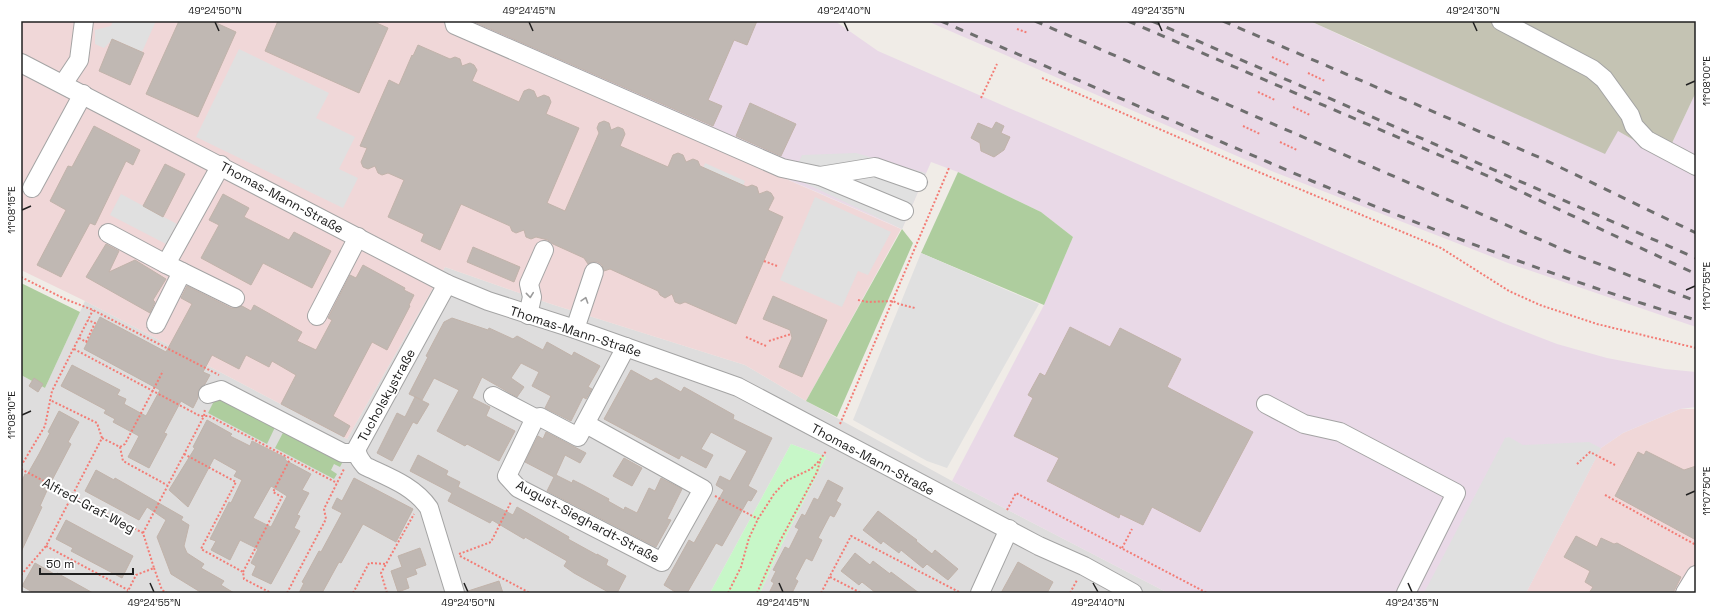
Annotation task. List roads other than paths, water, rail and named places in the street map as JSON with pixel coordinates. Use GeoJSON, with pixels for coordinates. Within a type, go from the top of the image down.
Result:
{"type":"FeatureCollection","features":[{"type":"Feature","properties":{"kind":"street"},"geometry":{"type":"LineString","coordinates":[[63,84],[79,60],[84,21]]}},
{"type":"Feature","properties":{"kind":"street"},"geometry":{"type":"LineString","coordinates":[[454,21],[455,24],[476,34],[782,168],[820,176],[904,211]]}},
{"type":"Feature","properties":{"kind":"street"},"geometry":{"type":"LineString","coordinates":[[1501,21],[1592,69],[1604,79],[1630,115],[1634,126],[1647,140],[1696,166]]}},
{"type":"Feature","properties":{"kind":"street","name":"Thomas-Mann-Straße"},"geometry":{"type":"LineString","coordinates":[[21,62],[447,284],[472,295],[528,315],[575,329],[738,387],[1039,546],[1084,566],[1133,593]]}},
{"type":"Feature","properties":{"kind":"street"},"geometry":{"type":"LineString","coordinates":[[32,188],[83,94]]}},
{"type":"Feature","properties":{"kind":"street"},"geometry":{"type":"LineString","coordinates":[[156,324],[174,268],[221,165]]}},
{"type":"Feature","properties":{"kind":"street"},"geometry":{"type":"LineString","coordinates":[[820,176],[875,167],[918,182]]}},
{"type":"Feature","properties":{"kind":"street"},"geometry":{"type":"LineString","coordinates":[[108,233],[235,298]]}},
{"type":"Feature","properties":{"kind":"street"},"geometry":{"type":"LineString","coordinates":[[317,316],[358,237]]}},
{"type":"Feature","properties":{"kind":"street"},"geometry":{"type":"LineString","coordinates":[[528,315],[532,298],[529,284],[544,250]]}},
{"type":"Feature","properties":{"kind":"street"},"geometry":{"type":"LineString","coordinates":[[575,329],[594,272]]}},
{"type":"Feature","properties":{"kind":"street","name":"Tucholskystraße"},"geometry":{"type":"LineString","coordinates":[[447,284],[357,448],[356,453],[360,461],[365,466],[414,490],[422,498],[429,508],[455,593]]}},
{"type":"Feature","properties":{"kind":"street"},"geometry":{"type":"LineString","coordinates":[[493,396],[535,418],[540,417],[578,437],[626,347]]}},
{"type":"Feature","properties":{"kind":"street"},"geometry":{"type":"LineString","coordinates":[[208,394],[221,390],[343,452],[356,453]]}},
{"type":"Feature","properties":{"kind":"street"},"geometry":{"type":"LineString","coordinates":[[1266,404],[1304,424],[1340,432],[1456,492],[1406,593]]}},
{"type":"Feature","properties":{"kind":"street","name":"August-Sieghardt-Straße"},"geometry":{"type":"LineString","coordinates":[[535,418],[507,476],[518,488],[662,562],[703,489],[586,424]]}},
{"type":"Feature","properties":{"kind":"street"},"geometry":{"type":"LineString","coordinates":[[980,593],[1009,529]]}},
{"type":"Feature","properties":{"kind":"street"},"geometry":{"type":"LineString","coordinates":[[1685,593],[1696,575]]}},
{"type":"Feature","properties":{"kind":"railway"},"geometry":{"type":"LineString","coordinates":[[941,21],[1359,200],[1502,255],[1598,289],[1696,320]]}},
{"type":"Feature","properties":{"kind":"railway"},"geometry":{"type":"LineString","coordinates":[[1035,21],[1578,256],[1696,301]]}},
{"type":"Feature","properties":{"kind":"railway"},"geometry":{"type":"LineString","coordinates":[[1128,21],[1490,177],[1696,274]]}},
{"type":"Feature","properties":{"kind":"railway"},"geometry":{"type":"LineString","coordinates":[[1152,21],[1696,258]]}},
{"type":"Feature","properties":{"kind":"railway"},"geometry":{"type":"LineString","coordinates":[[1223,21],[1543,159],[1696,233]]}}]}
